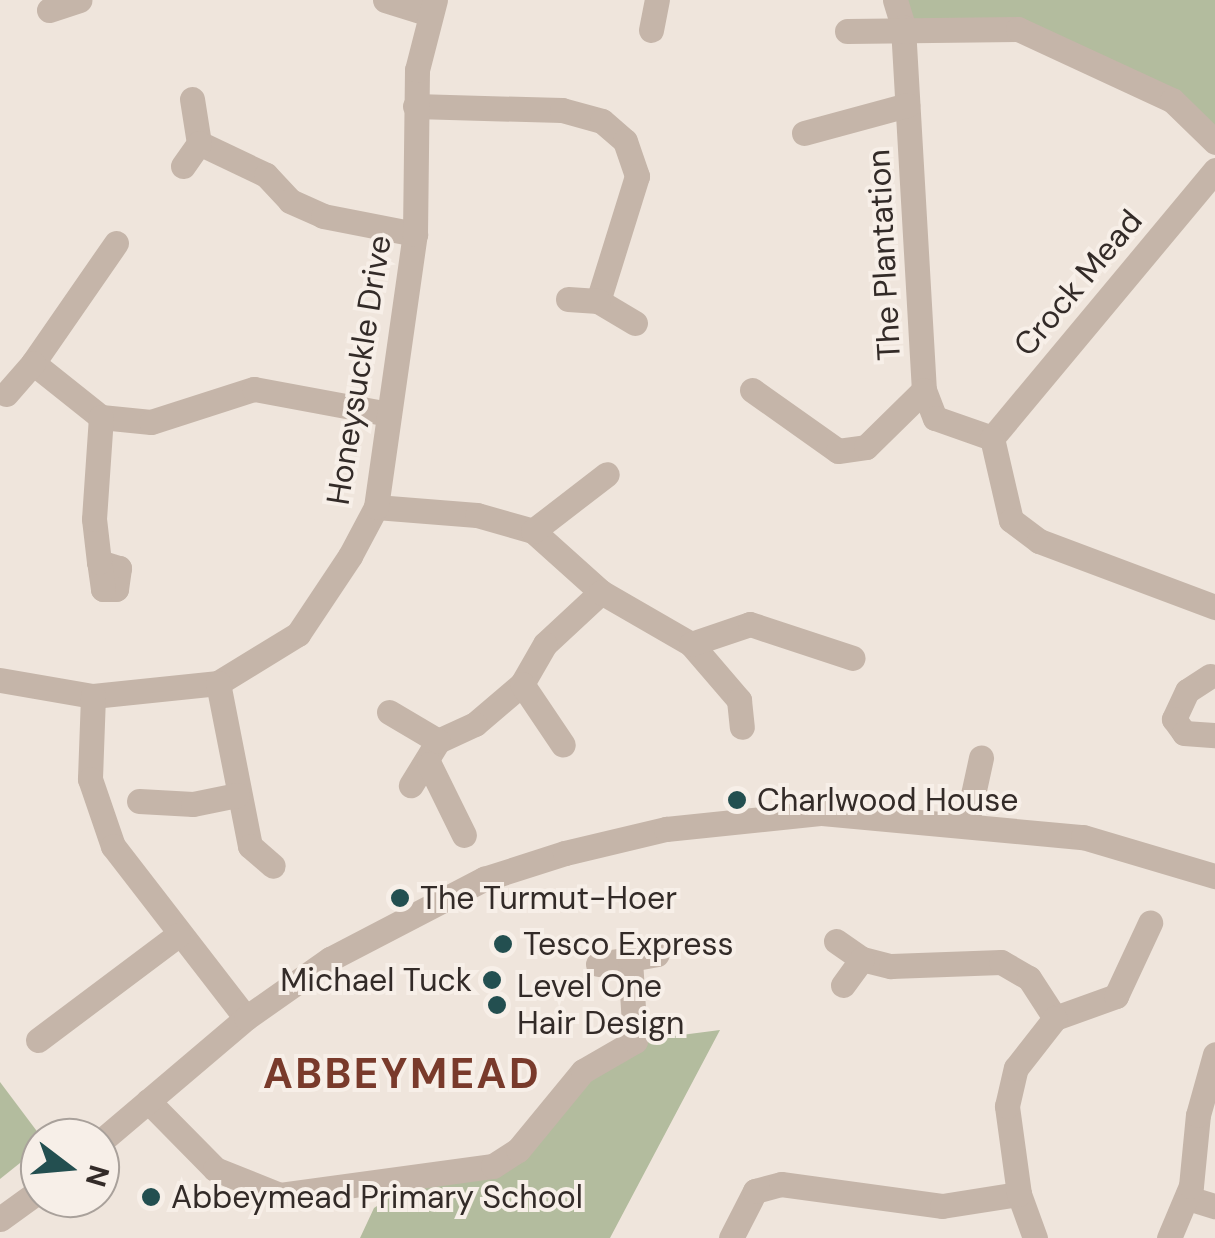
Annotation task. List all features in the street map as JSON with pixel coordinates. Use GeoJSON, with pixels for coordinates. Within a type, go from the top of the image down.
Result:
{"type":"FeatureCollection","features":[{"type":"Feature","properties":{"kind":"street"},"geometry":{"type":"LineString","coordinates":[[385,0],[432,7]]}},
{"type":"Feature","properties":{"kind":"street"},"geometry":{"type":"LineString","coordinates":[[651,30],[657,0]]}},
{"type":"Feature","properties":{"kind":"street","name":"The Plantation"},"geometry":{"type":"LineString","coordinates":[[896,0],[903,27],[924,390],[936,418],[992,438]]}},
{"type":"Feature","properties":{"kind":"street"},"geometry":{"type":"LineString","coordinates":[[48,10],[84,1]]}},
{"type":"Feature","properties":{"kind":"street","name":"Honeysuckle Drive"},"geometry":{"type":"LineString","coordinates":[[0,680],[93,696],[218,683],[298,634],[376,507],[415,234],[414,106],[432,7]]}},
{"type":"Feature","properties":{"kind":"street"},"geometry":{"type":"LineString","coordinates":[[846,31],[903,27],[1018,29],[1172,100],[1215,142]]}},
{"type":"Feature","properties":{"kind":"street"},"geometry":{"type":"LineString","coordinates":[[183,166],[199,144],[192,99]]}},
{"type":"Feature","properties":{"kind":"street"},"geometry":{"type":"LineString","coordinates":[[804,132],[836,113],[907,105]]}},
{"type":"Feature","properties":{"kind":"street"},"geometry":{"type":"LineString","coordinates":[[414,106],[562,110],[602,121],[625,141],[637,176],[598,301]]}},
{"type":"Feature","properties":{"kind":"street"},"geometry":{"type":"LineString","coordinates":[[199,144],[266,175],[290,201],[322,216],[415,234]]}},
{"type":"Feature","properties":{"kind":"street","name":"Crock Mead"},"geometry":{"type":"LineString","coordinates":[[992,438],[1215,170]]}},
{"type":"Feature","properties":{"kind":"street"},"geometry":{"type":"LineString","coordinates":[[6,394],[33,363],[116,243]]}},
{"type":"Feature","properties":{"kind":"street"},"geometry":{"type":"LineString","coordinates":[[568,299],[598,301],[635,323]]}},
{"type":"Feature","properties":{"kind":"street"},"geometry":{"type":"LineString","coordinates":[[33,363],[102,418],[150,422],[254,388],[389,414]]}},
{"type":"Feature","properties":{"kind":"street"},"geometry":{"type":"LineString","coordinates":[[752,390],[838,451],[866,447],[901,420],[924,390]]}},
{"type":"Feature","properties":{"kind":"street"},"geometry":{"type":"LineString","coordinates":[[102,418],[94,519],[102,589]]}},
{"type":"Feature","properties":{"kind":"street"},"geometry":{"type":"LineString","coordinates":[[992,438],[1011,520],[1040,541],[1215,608]]}},
{"type":"Feature","properties":{"kind":"street"},"geometry":{"type":"LineString","coordinates":[[532,531],[588,497],[608,474]]}},
{"type":"Feature","properties":{"kind":"street"},"geometry":{"type":"LineString","coordinates":[[376,507],[477,515],[532,531],[601,592],[692,644],[740,700],[742,727]]}},
{"type":"Feature","properties":{"kind":"street"},"geometry":{"type":"LineString","coordinates":[[411,785],[433,752],[476,724],[522,684],[545,644],[601,592]]}},
{"type":"Feature","properties":{"kind":"street"},"geometry":{"type":"LineString","coordinates":[[692,644],[750,624],[853,658]]}},
{"type":"Feature","properties":{"kind":"street"},"geometry":{"type":"LineString","coordinates":[[1213,674],[1187,691],[1174,719],[1184,733],[1215,735]]}},
{"type":"Feature","properties":{"kind":"street"},"geometry":{"type":"LineString","coordinates":[[218,683],[235,753],[243,850],[272,866]]}},
{"type":"Feature","properties":{"kind":"street"},"geometry":{"type":"LineString","coordinates":[[522,684],[563,745]]}},
{"type":"Feature","properties":{"kind":"street"},"geometry":{"type":"LineString","coordinates":[[93,696],[90,779],[113,846],[178,935],[246,1018]]}},
{"type":"Feature","properties":{"kind":"street"},"geometry":{"type":"LineString","coordinates":[[389,712],[433,752],[464,835]]}},
{"type":"Feature","properties":{"kind":"street"},"geometry":{"type":"LineString","coordinates":[[967,822],[980,758]]}},
{"type":"Feature","properties":{"kind":"street"},"geometry":{"type":"LineString","coordinates":[[139,801],[194,804],[237,795]]}},
{"type":"Feature","properties":{"kind":"street"},"geometry":{"type":"LineString","coordinates":[[120,1125],[246,1018],[330,959],[422,907],[565,853],[666,829],[780,815],[967,822],[1082,837],[1215,876]]}},
{"type":"Feature","properties":{"kind":"street"},"geometry":{"type":"LineString","coordinates":[[1045,834],[1086,830],[1215,859]]}},
{"type":"Feature","properties":{"kind":"street"},"geometry":{"type":"LineString","coordinates":[[1045,834],[1215,894]]}},
{"type":"Feature","properties":{"kind":"street"},"geometry":{"type":"LineString","coordinates":[[1035,1238],[1018,1194],[1009,1090],[1022,1057],[1055,1018],[1112,999],[1150,924]]}},
{"type":"Feature","properties":{"kind":"street"},"geometry":{"type":"LineString","coordinates":[[38,1040],[178,935]]}},
{"type":"Feature","properties":{"kind":"street"},"geometry":{"type":"LineString","coordinates":[[836,941],[862,959],[891,966],[1001,962],[1029,978],[1055,1018]]}},
{"type":"Feature","properties":{"kind":"street"},"geometry":{"type":"LineString","coordinates":[[598,964],[657,954]]}},
{"type":"Feature","properties":{"kind":"street"},"geometry":{"type":"LineString","coordinates":[[148,1101],[215,1169],[268,1192],[316,1195],[493,1166],[518,1150],[584,1072],[635,1041],[630,959]]}},
{"type":"Feature","properties":{"kind":"street"},"geometry":{"type":"LineString","coordinates":[[843,985],[862,959]]}},
{"type":"Feature","properties":{"kind":"street"},"geometry":{"type":"LineString","coordinates":[[1168,1238],[1188,1198],[1198,1115],[1215,1054]]}},
{"type":"Feature","properties":{"kind":"street"},"geometry":{"type":"LineString","coordinates":[[732,1238],[755,1191],[782,1184],[942,1206],[1018,1194]]}},
{"type":"Feature","properties":{"kind":"street"},"geometry":{"type":"LineString","coordinates":[[1188,1198],[1215,1206]]}},
{"type":"Feature","properties":{"kind":"green space"},"geometry":{"type":"Polygon","coordinates":[[[895,0],[1215,0],[1215,142],[1172,100],[1018,29],[903,27],[895,0]]]}},
{"type":"Feature","properties":{"kind":"green space"},"geometry":{"type":"Polygon","coordinates":[[[720,1030],[610,1238],[360,1238],[374,1208],[421,1177],[478,1169],[635,1041],[720,1030]]]}},
{"type":"Feature","properties":{"kind":"green space"},"geometry":{"type":"Polygon","coordinates":[[[0,1082],[27,1118],[20,1118],[20,1163],[0,1179],[0,1082]]]}},
{"type":"Feature","properties":{"kind":"place","name":"Charlwood House"},"geometry":{"type":"Point","coordinates":[737,800]}},
{"type":"Feature","properties":{"kind":"place","name":"The Turmut-Hoer"},"geometry":{"type":"Point","coordinates":[400,898]}},
{"type":"Feature","properties":{"kind":"place","name":"Tesco Express"},"geometry":{"type":"Point","coordinates":[503,944]}},
{"type":"Feature","properties":{"kind":"place","name":"Michael Tuck"},"geometry":{"type":"Point","coordinates":[492,980]}},
{"type":"Feature","properties":{"kind":"place","name":"Level One Hair Design"},"geometry":{"type":"Point","coordinates":[497,1005]}},
{"type":"Feature","properties":{"kind":"place","name":"Abbeymead Primary School"},"geometry":{"type":"Point","coordinates":[151,1197]}},
{"type":"Feature","properties":{"kind":"district","name":"ABBEYMEAD"},"geometry":{"type":"Point","coordinates":[402,1074]}}]}
